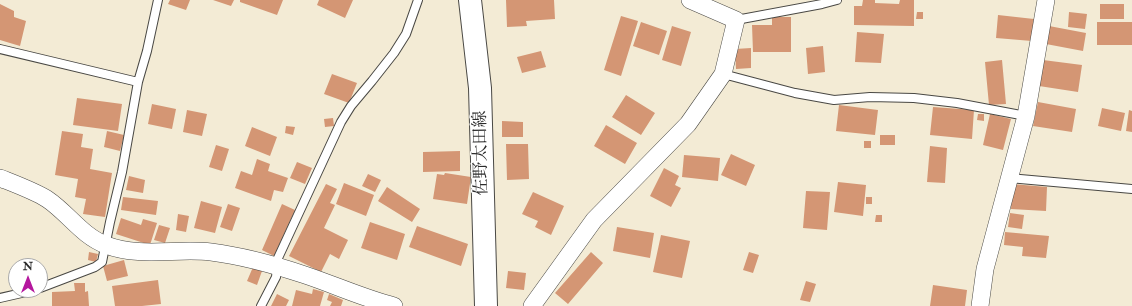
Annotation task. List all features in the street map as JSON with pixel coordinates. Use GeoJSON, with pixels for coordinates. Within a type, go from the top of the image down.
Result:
{"type":"FeatureCollection","features":[{"type":"Feature","properties":{"kind":"main road","name":"佐野太田線"},"geometry":{"type":"LineString","coordinates":[[470,0],[480,88],[486,306]]}},
{"type":"Feature","properties":{"kind":"street"},"geometry":{"type":"LineString","coordinates":[[532,306],[594,220],[688,124],[722,74],[736,20],[690,0]]}},
{"type":"Feature","properties":{"kind":"street"},"geometry":{"type":"LineString","coordinates":[[980,306],[985,269],[1026,116],[1046,0]]}},
{"type":"Feature","properties":{"kind":"street"},"geometry":{"type":"LineString","coordinates":[[0,178],[46,199],[84,232],[106,245],[136,252],[211,252],[277,266],[306,275],[372,300],[394,306]]}},
{"type":"Feature","properties":{"kind":"lane"},"geometry":{"type":"LineString","coordinates":[[48,285],[95,267],[102,262],[122,172],[138,82],[147,51],[158,0]]}},
{"type":"Feature","properties":{"kind":"lane"},"geometry":{"type":"LineString","coordinates":[[261,306],[276,277],[278,258],[340,122],[394,52],[406,34],[418,0]]}},
{"type":"Feature","properties":{"kind":"lane"},"geometry":{"type":"LineString","coordinates":[[736,20],[837,0]]}},
{"type":"Feature","properties":{"kind":"lane"},"geometry":{"type":"LineString","coordinates":[[0,49],[138,82]]}},
{"type":"Feature","properties":{"kind":"lane"},"geometry":{"type":"LineString","coordinates":[[722,74],[794,93],[834,100],[870,97],[914,98],[1026,116]]}},
{"type":"Feature","properties":{"kind":"lane"},"geometry":{"type":"LineString","coordinates":[[1009,178],[1132,189]]}},
{"type":"Feature","properties":{"kind":"building"},"geometry":{"type":"Polygon","coordinates":[[[170,0],[190,0],[186,10],[168,4],[170,0]]]}},
{"type":"Feature","properties":{"kind":"building"},"geometry":{"type":"Polygon","coordinates":[[[213,0],[234,0],[231,6],[213,0]]]}},
{"type":"Feature","properties":{"kind":"building"},"geometry":{"type":"Polygon","coordinates":[[[240,0],[283,0],[277,15],[240,2],[240,0]]]}},
{"type":"Feature","properties":{"kind":"building"},"geometry":{"type":"Polygon","coordinates":[[[319,0],[353,0],[345,18],[317,5],[319,0]]]}},
{"type":"Feature","properties":{"kind":"building"},"geometry":{"type":"Polygon","coordinates":[[[506,0],[554,0],[555,19],[526,21],[527,26],[507,27],[506,0]]]}},
{"type":"Feature","properties":{"kind":"building"},"geometry":{"type":"Polygon","coordinates":[[[863,0],[875,0],[875,3],[899,4],[900,0],[914,0],[914,26],[854,25],[854,6],[862,6],[863,0]]]}},
{"type":"Feature","properties":{"kind":"building"},"geometry":{"type":"Polygon","coordinates":[[[0,4],[14,11],[14,17],[26,21],[20,46],[0,40],[0,4]]]}},
{"type":"Feature","properties":{"kind":"building"},"geometry":{"type":"Polygon","coordinates":[[[1100,4],[1124,4],[1124,19],[1100,19],[1100,4]]]}},
{"type":"Feature","properties":{"kind":"building"},"geometry":{"type":"Polygon","coordinates":[[[917,12],[923,12],[923,19],[916,19],[917,12]]]}},
{"type":"Feature","properties":{"kind":"building"},"geometry":{"type":"Polygon","coordinates":[[[1069,12],[1087,14],[1085,29],[1068,27],[1069,12]]]}},
{"type":"Feature","properties":{"kind":"building"},"geometry":{"type":"Polygon","coordinates":[[[998,15],[1034,19],[1032,41],[996,38],[998,15]]]}},
{"type":"Feature","properties":{"kind":"building"},"geometry":{"type":"Polygon","coordinates":[[[621,16],[638,21],[621,76],[604,70],[621,16]]]}},
{"type":"Feature","properties":{"kind":"building"},"geometry":{"type":"Polygon","coordinates":[[[772,17],[791,17],[791,52],[753,52],[752,25],[772,25],[772,17]]]}},
{"type":"Feature","properties":{"kind":"building"},"geometry":{"type":"Polygon","coordinates":[[[641,22],[667,31],[659,55],[633,46],[641,22]]]}},
{"type":"Feature","properties":{"kind":"building"},"geometry":{"type":"Polygon","coordinates":[[[1097,22],[1132,22],[1132,45],[1097,45],[1097,22]]]}},
{"type":"Feature","properties":{"kind":"building"},"geometry":{"type":"Polygon","coordinates":[[[672,26],[691,32],[681,66],[662,60],[672,26]]]}},
{"type":"Feature","properties":{"kind":"building"},"geometry":{"type":"Polygon","coordinates":[[[1049,26],[1086,33],[1083,51],[1046,44],[1049,26]]]}},
{"type":"Feature","properties":{"kind":"building"},"geometry":{"type":"Polygon","coordinates":[[[857,32],[884,34],[881,63],[855,62],[857,32]]]}},
{"type":"Feature","properties":{"kind":"building"},"geometry":{"type":"Polygon","coordinates":[[[823,46],[825,72],[808,74],[806,48],[823,46]]]}},
{"type":"Feature","properties":{"kind":"building"},"geometry":{"type":"Polygon","coordinates":[[[751,48],[751,68],[736,69],[735,49],[751,48]]]}},
{"type":"Feature","properties":{"kind":"building"},"geometry":{"type":"Polygon","coordinates":[[[541,51],[546,67],[522,73],[517,57],[541,51]]]}},
{"type":"Feature","properties":{"kind":"building"},"geometry":{"type":"Polygon","coordinates":[[[1002,60],[1006,104],[989,105],[985,62],[1002,60]]]}},
{"type":"Feature","properties":{"kind":"building"},"geometry":{"type":"Polygon","coordinates":[[[1043,60],[1082,65],[1078,92],[1039,86],[1043,60]]]}},
{"type":"Feature","properties":{"kind":"building"},"geometry":{"type":"Polygon","coordinates":[[[332,74],[357,83],[349,103],[324,94],[332,74]]]}},
{"type":"Feature","properties":{"kind":"building"},"geometry":{"type":"Polygon","coordinates":[[[626,95],[655,113],[641,135],[612,117],[626,95]]]}},
{"type":"Feature","properties":{"kind":"building"},"geometry":{"type":"Polygon","coordinates":[[[77,98],[122,104],[118,131],[73,125],[77,98]]]}},
{"type":"Feature","properties":{"kind":"building"},"geometry":{"type":"Polygon","coordinates":[[[1038,102],[1076,109],[1072,132],[1033,126],[1038,102]]]}},
{"type":"Feature","properties":{"kind":"building"},"geometry":{"type":"Polygon","coordinates":[[[152,104],[176,109],[172,129],[148,124],[152,104]]]}},
{"type":"Feature","properties":{"kind":"building"},"geometry":{"type":"Polygon","coordinates":[[[839,105],[878,110],[875,135],[836,131],[839,105]]]}},
{"type":"Feature","properties":{"kind":"building"},"geometry":{"type":"Polygon","coordinates":[[[933,107],[974,110],[972,139],[930,135],[933,107]]]}},
{"type":"Feature","properties":{"kind":"building"},"geometry":{"type":"Polygon","coordinates":[[[1102,108],[1125,113],[1121,131],[1098,126],[1102,108]]]}},
{"type":"Feature","properties":{"kind":"building"},"geometry":{"type":"Polygon","coordinates":[[[187,110],[207,114],[202,136],[183,132],[187,110]]]}},
{"type":"Feature","properties":{"kind":"building"},"geometry":{"type":"Polygon","coordinates":[[[1129,110],[1132,111],[1132,132],[1126,131],[1129,110]]]}},
{"type":"Feature","properties":{"kind":"building"},"geometry":{"type":"Polygon","coordinates":[[[978,114],[984,114],[984,121],[977,120],[978,114]]]}},
{"type":"Feature","properties":{"kind":"building"},"geometry":{"type":"Polygon","coordinates":[[[990,114],[1011,119],[1003,150],[983,145],[990,114]]]}},
{"type":"Feature","properties":{"kind":"building"},"geometry":{"type":"Polygon","coordinates":[[[333,118],[334,126],[325,127],[324,119],[333,118]]]}},
{"type":"Feature","properties":{"kind":"building"},"geometry":{"type":"Polygon","coordinates":[[[502,121],[523,122],[523,137],[502,137],[502,121]]]}},
{"type":"Feature","properties":{"kind":"building"},"geometry":{"type":"Polygon","coordinates":[[[606,125],[637,143],[625,164],[594,146],[606,125]]]}},
{"type":"Feature","properties":{"kind":"building"},"geometry":{"type":"Polygon","coordinates":[[[286,126],[295,127],[293,135],[285,133],[286,126]]]}},
{"type":"Feature","properties":{"kind":"building"},"geometry":{"type":"Polygon","coordinates":[[[252,127],[277,137],[270,156],[245,146],[252,127]]]}},
{"type":"Feature","properties":{"kind":"building"},"geometry":{"type":"Polygon","coordinates":[[[62,131],[83,134],[81,147],[93,149],[90,169],[112,173],[105,217],[83,214],[86,199],[75,197],[78,179],[55,175],[62,131]]]}},
{"type":"Feature","properties":{"kind":"building"},"geometry":{"type":"Polygon","coordinates":[[[107,131],[124,135],[120,151],[104,147],[107,131]]]}},
{"type":"Feature","properties":{"kind":"building"},"geometry":{"type":"Polygon","coordinates":[[[880,135],[895,135],[895,145],[880,145],[880,135]]]}},
{"type":"Feature","properties":{"kind":"building"},"geometry":{"type":"Polygon","coordinates":[[[864,141],[871,141],[871,148],[864,148],[864,141]]]}},
{"type":"Feature","properties":{"kind":"building"},"geometry":{"type":"Polygon","coordinates":[[[506,144],[528,144],[529,179],[507,180],[506,144]]]}},
{"type":"Feature","properties":{"kind":"building"},"geometry":{"type":"Polygon","coordinates":[[[216,145],[229,149],[222,171],[209,167],[216,145]]]}},
{"type":"Feature","properties":{"kind":"building"},"geometry":{"type":"Polygon","coordinates":[[[930,146],[947,148],[945,183],[927,182],[930,146]]]}},
{"type":"Feature","properties":{"kind":"building"},"geometry":{"type":"Polygon","coordinates":[[[460,151],[460,171],[423,172],[423,152],[460,151]]]}},
{"type":"Feature","properties":{"kind":"building"},"geometry":{"type":"Polygon","coordinates":[[[731,154],[755,165],[746,186],[721,175],[731,154]]]}},
{"type":"Feature","properties":{"kind":"building"},"geometry":{"type":"Polygon","coordinates":[[[684,155],[720,158],[718,181],[682,177],[684,155]]]}},
{"type":"Feature","properties":{"kind":"building"},"geometry":{"type":"Polygon","coordinates":[[[257,159],[270,164],[268,171],[288,178],[283,192],[274,190],[271,201],[235,188],[241,171],[252,175],[257,159]]]}},
{"type":"Feature","properties":{"kind":"building"},"geometry":{"type":"Polygon","coordinates":[[[297,162],[312,168],[305,184],[290,178],[297,162]]]}},
{"type":"Feature","properties":{"kind":"building"},"geometry":{"type":"Polygon","coordinates":[[[664,168],[679,176],[675,185],[681,188],[671,207],[650,196],[664,168]]]}},
{"type":"Feature","properties":{"kind":"building"},"geometry":{"type":"Polygon","coordinates":[[[445,173],[471,177],[467,204],[433,199],[437,174],[444,175],[445,173]]]}},
{"type":"Feature","properties":{"kind":"building"},"geometry":{"type":"Polygon","coordinates":[[[368,174],[381,180],[375,192],[362,186],[368,174]]]}},
{"type":"Feature","properties":{"kind":"building"},"geometry":{"type":"Polygon","coordinates":[[[129,176],[145,180],[143,193],[126,190],[129,176]]]}},
{"type":"Feature","properties":{"kind":"building"},"geometry":{"type":"Polygon","coordinates":[[[838,182],[866,185],[863,216],[834,212],[838,182]]]}},
{"type":"Feature","properties":{"kind":"building"},"geometry":{"type":"Polygon","coordinates":[[[344,183],[374,195],[366,216],[336,204],[344,183]]]}},
{"type":"Feature","properties":{"kind":"building"},"geometry":{"type":"Polygon","coordinates":[[[326,184],[337,189],[330,203],[335,205],[324,228],[348,240],[339,259],[330,254],[321,272],[289,256],[326,184]]]}},
{"type":"Feature","properties":{"kind":"building"},"geometry":{"type":"Polygon","coordinates":[[[1012,184],[1047,187],[1046,211],[1011,209],[1012,184]]]}},
{"type":"Feature","properties":{"kind":"building"},"geometry":{"type":"Polygon","coordinates":[[[387,187],[420,209],[412,222],[378,201],[387,187]]]}},
{"type":"Feature","properties":{"kind":"building"},"geometry":{"type":"Polygon","coordinates":[[[806,191],[830,192],[827,230],[803,228],[806,191]]]}},
{"type":"Feature","properties":{"kind":"building"},"geometry":{"type":"Polygon","coordinates":[[[533,192],[564,206],[551,235],[535,227],[538,221],[522,214],[533,192]]]}},
{"type":"Feature","properties":{"kind":"building"},"geometry":{"type":"Polygon","coordinates":[[[123,197],[158,201],[156,215],[121,210],[123,197]]]}},
{"type":"Feature","properties":{"kind":"building"},"geometry":{"type":"Polygon","coordinates":[[[866,197],[872,197],[872,204],[866,204],[866,197]]]}},
{"type":"Feature","properties":{"kind":"building"},"geometry":{"type":"Polygon","coordinates":[[[201,201],[222,207],[215,233],[194,228],[201,201]]]}},
{"type":"Feature","properties":{"kind":"building"},"geometry":{"type":"Polygon","coordinates":[[[228,204],[240,208],[232,231],[220,227],[228,204]]]}},
{"type":"Feature","properties":{"kind":"building"},"geometry":{"type":"Polygon","coordinates":[[[282,204],[295,210],[274,256],[262,250],[282,204]]]}},
{"type":"Feature","properties":{"kind":"building"},"geometry":{"type":"Polygon","coordinates":[[[1010,213],[1024,215],[1022,229],[1008,227],[1010,213]]]}},
{"type":"Feature","properties":{"kind":"building"},"geometry":{"type":"Polygon","coordinates":[[[178,214],[189,216],[186,232],[176,230],[178,214]]]}},
{"type":"Feature","properties":{"kind":"building"},"geometry":{"type":"Polygon","coordinates":[[[876,215],[882,215],[882,222],[875,222],[876,215]]]}},
{"type":"Feature","properties":{"kind":"building"},"geometry":{"type":"Polygon","coordinates":[[[121,218],[141,225],[143,219],[157,223],[150,245],[116,234],[121,218]]]}},
{"type":"Feature","properties":{"kind":"building"},"geometry":{"type":"Polygon","coordinates":[[[370,222],[405,234],[397,260],[361,248],[370,222]]]}},
{"type":"Feature","properties":{"kind":"building"},"geometry":{"type":"Polygon","coordinates":[[[159,225],[170,228],[165,243],[154,240],[159,225]]]}},
{"type":"Feature","properties":{"kind":"building"},"geometry":{"type":"Polygon","coordinates":[[[417,226],[468,244],[461,266],[409,247],[417,226]]]}},
{"type":"Feature","properties":{"kind":"building"},"geometry":{"type":"Polygon","coordinates":[[[617,227],[654,233],[650,258],[613,251],[617,227]]]}},
{"type":"Feature","properties":{"kind":"building"},"geometry":{"type":"Polygon","coordinates":[[[1005,232],[1049,236],[1046,258],[1022,256],[1023,247],[1004,245],[1005,232]]]}},
{"type":"Feature","properties":{"kind":"building"},"geometry":{"type":"Polygon","coordinates":[[[661,235],[690,241],[682,278],[653,272],[661,235]]]}},
{"type":"Feature","properties":{"kind":"building"},"geometry":{"type":"Polygon","coordinates":[[[89,252],[98,254],[96,262],[88,260],[89,252]]]}},
{"type":"Feature","properties":{"kind":"building"},"geometry":{"type":"Polygon","coordinates":[[[591,252],[603,263],[568,304],[555,293],[591,252]]]}},
{"type":"Feature","properties":{"kind":"building"},"geometry":{"type":"Polygon","coordinates":[[[749,252],[759,255],[753,273],[743,270],[749,252]]]}},
{"type":"Feature","properties":{"kind":"building"},"geometry":{"type":"Polygon","coordinates":[[[124,260],[128,276],[107,281],[103,266],[124,260]]]}},
{"type":"Feature","properties":{"kind":"building"},"geometry":{"type":"Polygon","coordinates":[[[253,267],[262,271],[257,285],[247,281],[253,267]]]}},
{"type":"Feature","properties":{"kind":"building"},"geometry":{"type":"Polygon","coordinates":[[[508,271],[526,273],[524,290],[506,288],[508,271]]]}},
{"type":"Feature","properties":{"kind":"building"},"geometry":{"type":"Polygon","coordinates":[[[158,280],[161,304],[115,306],[112,286],[158,280]]]}},
{"type":"Feature","properties":{"kind":"building"},"geometry":{"type":"Polygon","coordinates":[[[806,281],[816,284],[810,302],[800,300],[806,281]]]}},
{"type":"Feature","properties":{"kind":"building"},"geometry":{"type":"Polygon","coordinates":[[[74,283],[85,283],[85,292],[88,291],[89,306],[52,306],[52,292],[75,291],[74,283]]]}},
{"type":"Feature","properties":{"kind":"building"},"geometry":{"type":"Polygon","coordinates":[[[933,285],[967,290],[965,306],[930,306],[933,285]]]}},
{"type":"Feature","properties":{"kind":"building"},"geometry":{"type":"Polygon","coordinates":[[[313,289],[324,292],[320,306],[292,306],[296,290],[312,294],[313,289]]]}},
{"type":"Feature","properties":{"kind":"building"},"geometry":{"type":"Polygon","coordinates":[[[277,294],[289,300],[286,306],[271,306],[277,294]]]}},
{"type":"Feature","properties":{"kind":"building"},"geometry":{"type":"Polygon","coordinates":[[[329,294],[343,300],[341,306],[330,306],[332,302],[327,300],[329,294]]]}}]}
